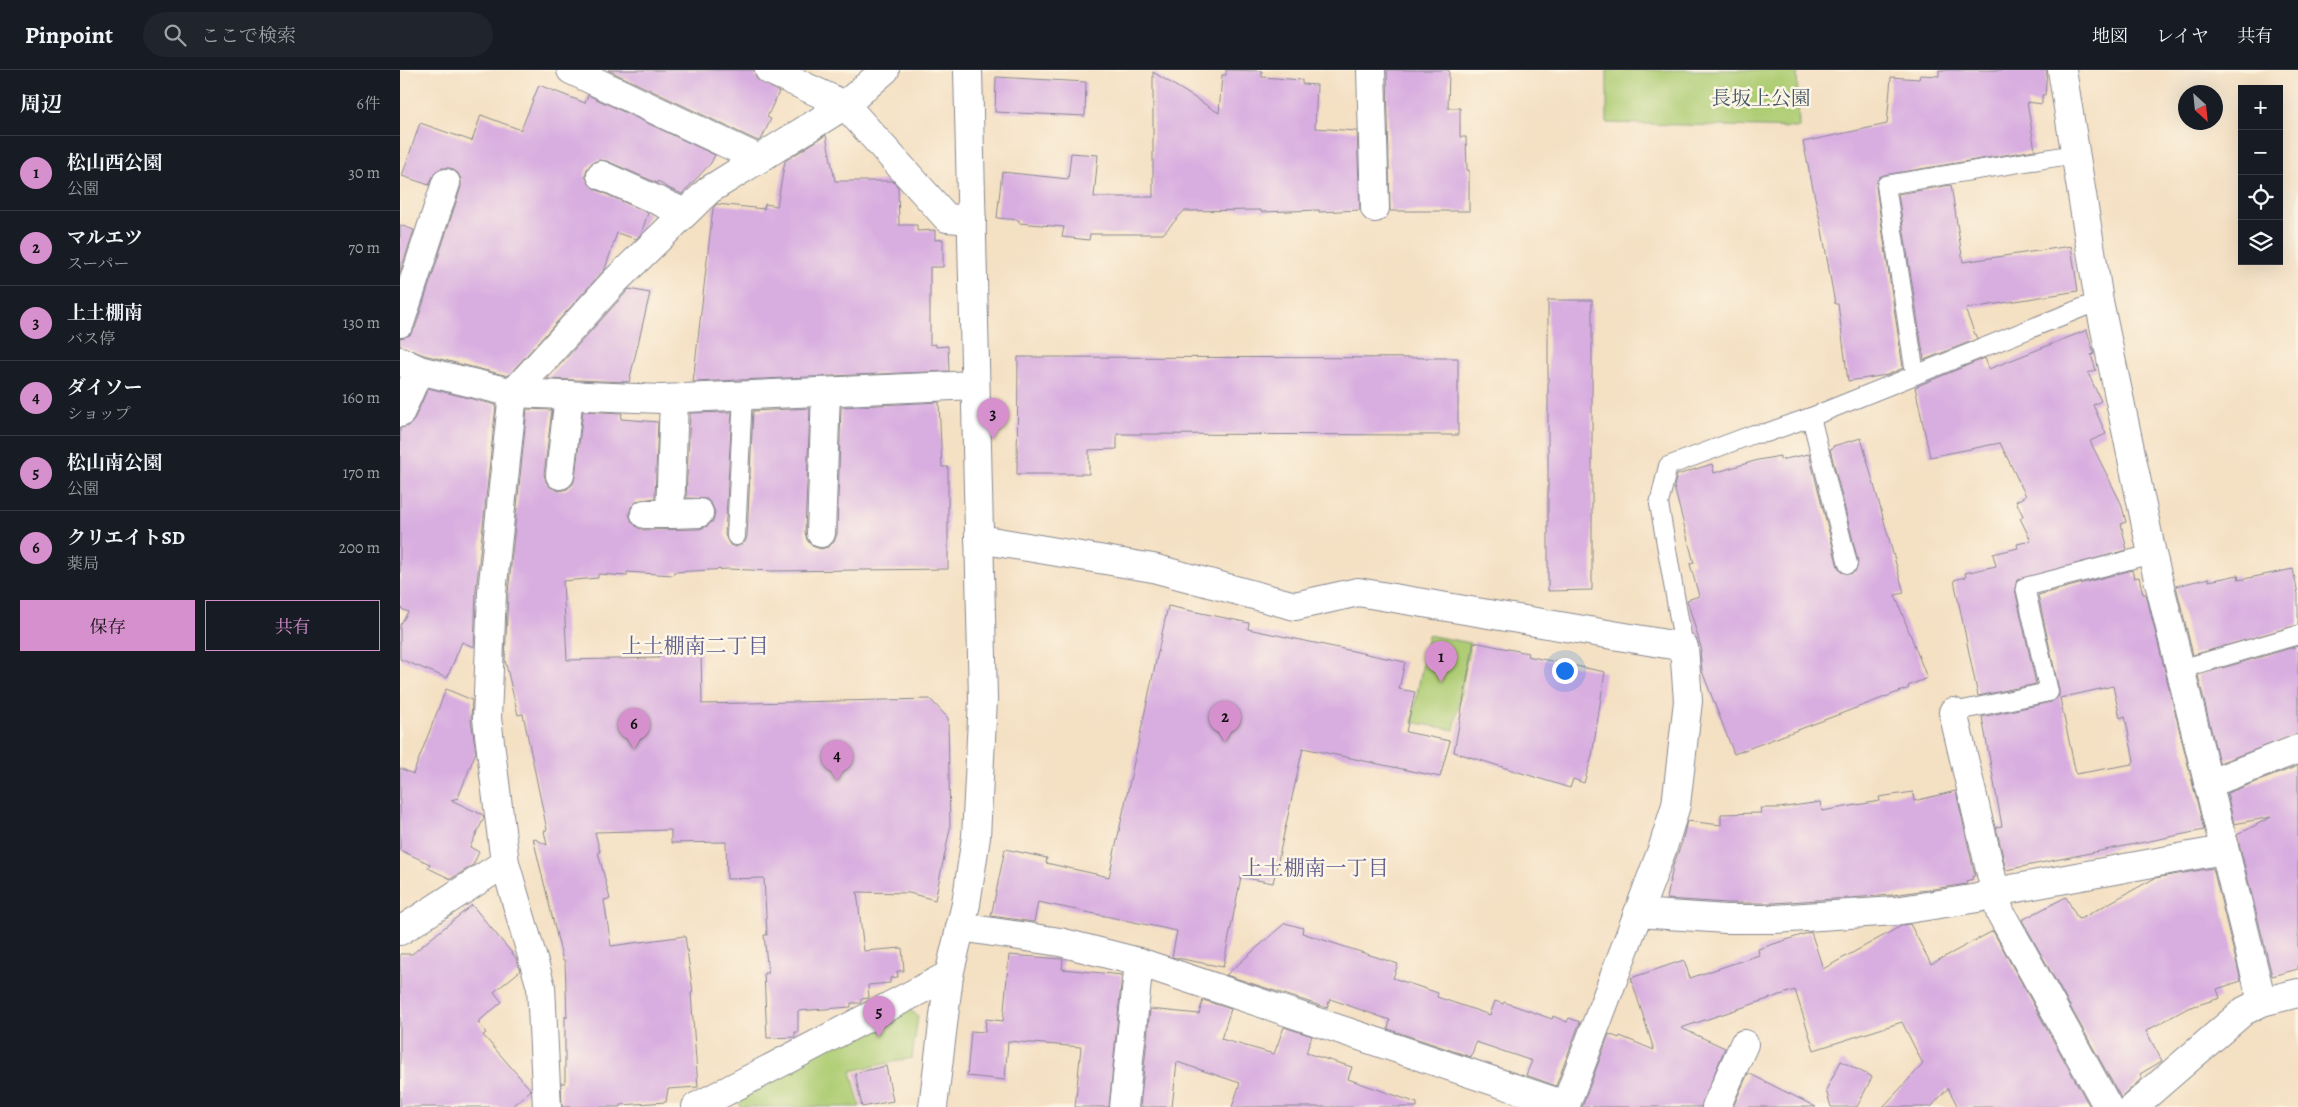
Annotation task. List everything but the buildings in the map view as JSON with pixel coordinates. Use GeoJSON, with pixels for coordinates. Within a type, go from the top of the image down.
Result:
{"type":"FeatureCollection","features":[{"type":"Feature","properties":{"kind":"street"},"geometry":{"type":"LineString","coordinates":[[571,70],[760,159]]}},
{"type":"Feature","properties":{"kind":"street"},"geometry":{"type":"LineString","coordinates":[[770,70],[845,105],[947,218],[972,220]]}},
{"type":"Feature","properties":{"kind":"street"},"geometry":{"type":"LineString","coordinates":[[547,1107],[541,987],[505,863],[488,718],[492,593],[513,393],[614,282],[709,190],[845,105],[885,70]]}},
{"type":"Feature","properties":{"kind":"street"},"geometry":{"type":"LineString","coordinates":[[933,1107],[949,974],[974,855],[983,699],[968,70]]}},
{"type":"Feature","properties":{"kind":"street"},"geometry":{"type":"LineString","coordinates":[[1371,70],[1375,208]]}},
{"type":"Feature","properties":{"kind":"street"},"geometry":{"type":"LineString","coordinates":[[2062,70],[2100,301],[2152,554],[2181,668],[2223,850],[2262,1002]]}},
{"type":"Feature","properties":{"kind":"street"},"geometry":{"type":"LineString","coordinates":[[601,175],[685,213]]}},
{"type":"Feature","properties":{"kind":"street"},"geometry":{"type":"LineString","coordinates":[[400,323],[446,183]]}},
{"type":"Feature","properties":{"kind":"street"},"geometry":{"type":"LineString","coordinates":[[400,412],[409,365],[513,393],[674,399],[975,385]]}},
{"type":"Feature","properties":{"kind":"street"},"geometry":{"type":"LineString","coordinates":[[821,533],[826,392]]}},
{"type":"Feature","properties":{"kind":"street"},"geometry":{"type":"LineString","coordinates":[[560,475],[569,395]]}},
{"type":"Feature","properties":{"kind":"street"},"geometry":{"type":"LineString","coordinates":[[674,399],[657,514],[699,512]]}},
{"type":"Feature","properties":{"kind":"street"},"geometry":{"type":"LineString","coordinates":[[960,928],[1060,942],[1139,962],[1565,1106],[1664,847],[1676,805],[1688,701],[1684,647],[1358,592],[1295,606],[1153,568],[979,539]]}},
{"type":"Feature","properties":{"kind":"street"},"geometry":{"type":"LineString","coordinates":[[1953,712],[2000,912],[2108,1107]]}},
{"type":"Feature","properties":{"kind":"street"},"geometry":{"type":"LineString","coordinates":[[2208,784],[2298,749]]}},
{"type":"Feature","properties":{"kind":"street"},"geometry":{"type":"LineString","coordinates":[[1638,912],[1726,919],[1895,911],[1978,898],[1995,892],[2223,850]]}},
{"type":"Feature","properties":{"kind":"street"},"geometry":{"type":"LineString","coordinates":[[400,931],[505,863]]}},
{"type":"Feature","properties":{"kind":"street"},"geometry":{"type":"LineString","coordinates":[[1124,1107],[1139,962]]}},
{"type":"Feature","properties":{"kind":"street"},"geometry":{"type":"LineString","coordinates":[[696,1107],[949,974]]}},
{"type":"Feature","properties":{"kind":"street"},"geometry":{"type":"LineString","coordinates":[[2133,1107],[2244,1011],[2262,1002],[2298,993]]}},
{"type":"Feature","properties":{"kind":"street"},"geometry":{"type":"LineString","coordinates":[[1716,1107],[1744,1044]]}},
{"type":"Feature","properties":{"kind":"lane"},"geometry":{"type":"LineString","coordinates":[[1915,374],[1886,185],[2075,154]]}},
{"type":"Feature","properties":{"kind":"lane"},"geometry":{"type":"LineString","coordinates":[[1684,647],[1659,504],[1668,466],[1754,434],[1766,433],[1811,417],[2100,301]]}},
{"type":"Feature","properties":{"kind":"lane"},"geometry":{"type":"LineString","coordinates":[[736,536],[743,395]]}},
{"type":"Feature","properties":{"kind":"lane"},"geometry":{"type":"LineString","coordinates":[[1811,417],[1848,564]]}},
{"type":"Feature","properties":{"kind":"lane"},"geometry":{"type":"LineString","coordinates":[[1953,712],[2049,692],[2025,587],[2152,554]]}},
{"type":"Feature","properties":{"kind":"lane"},"geometry":{"type":"LineString","coordinates":[[2181,668],[2298,635]]}},
{"type":"Feature","properties":{"kind":"green space","name":"長坂上公園"},"geometry":{"type":"Polygon","coordinates":[[[1607,70],[1797,70],[1799,128],[1607,123],[1607,70]]]}},
{"type":"Feature","properties":{"kind":"green space"},"geometry":{"type":"Polygon","coordinates":[[[1428,635],[1470,643],[1454,730],[1412,722],[1428,635]]]}},
{"type":"Feature","properties":{"kind":"green space"},"geometry":{"type":"Polygon","coordinates":[[[903,1005],[918,1016],[912,1058],[851,1071],[860,1107],[741,1107],[736,1096],[903,1005]]]}},
{"type":"Feature","properties":{"kind":"place","name":"上土棚南"},"geometry":{"type":"Point","coordinates":[993,439]}},
{"type":"Feature","properties":{"kind":"place","name":"松山西公園"},"geometry":{"type":"Point","coordinates":[1441,682]}},
{"type":"Feature","properties":{"kind":"place","name":"マルエツ"},"geometry":{"type":"Point","coordinates":[1225,742]}},
{"type":"Feature","properties":{"kind":"place","name":"クリエイトSD"},"geometry":{"type":"Point","coordinates":[634,749]}},
{"type":"Feature","properties":{"kind":"place","name":"ダイソー"},"geometry":{"type":"Point","coordinates":[837,781]}},
{"type":"Feature","properties":{"kind":"place","name":"松山南公園"},"geometry":{"type":"Point","coordinates":[879,1037]}},
{"type":"Feature","properties":{"kind":"district","name":"上土棚南二丁目"},"geometry":{"type":"Point","coordinates":[695,646]}},
{"type":"Feature","properties":{"kind":"district","name":"上土棚南一丁目"},"geometry":{"type":"Point","coordinates":[1315,868]}}]}
